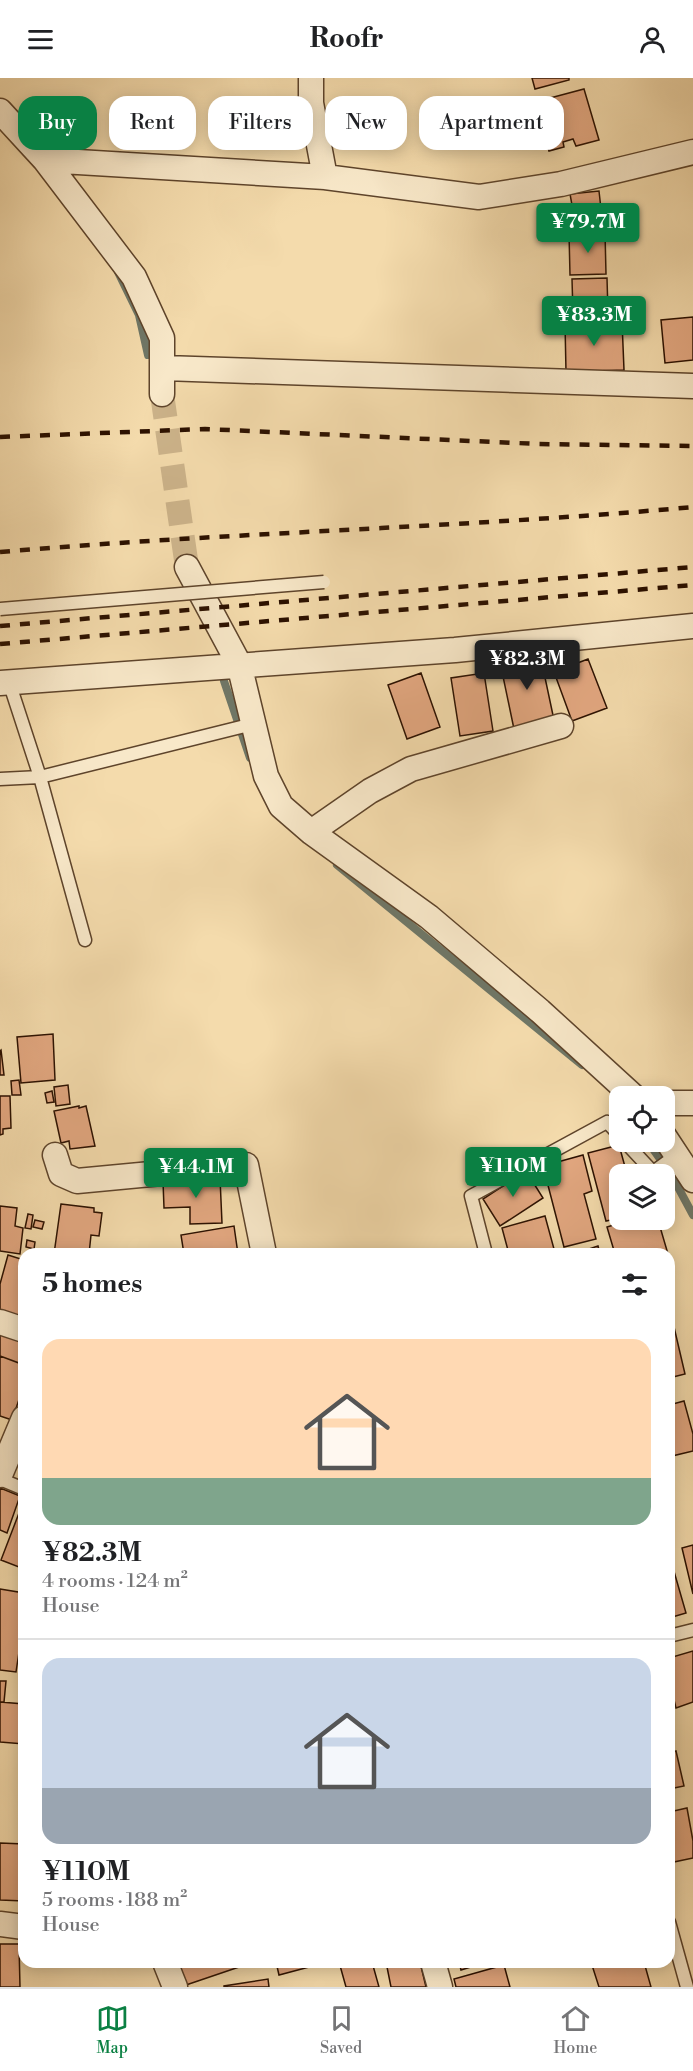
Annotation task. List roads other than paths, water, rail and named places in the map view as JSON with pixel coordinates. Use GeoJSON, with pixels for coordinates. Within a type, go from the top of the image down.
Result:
{"type":"FeatureCollection","features":[{"type":"Feature","properties":{"kind":"street"},"geometry":{"type":"LineString","coordinates":[[311,78],[311,103],[325,177]]}},
{"type":"Feature","properties":{"kind":"street"},"geometry":{"type":"LineString","coordinates":[[0,111],[45,160],[134,277],[162,338],[164,368],[162,394]]}},
{"type":"Feature","properties":{"kind":"street"},"geometry":{"type":"LineString","coordinates":[[45,160],[325,177],[479,197],[561,184],[693,152]]}},
{"type":"Feature","properties":{"kind":"street"},"geometry":{"type":"LineString","coordinates":[[164,368],[693,386]]}},
{"type":"Feature","properties":{"kind":"street"},"geometry":{"type":"LineString","coordinates":[[187,567],[239,664],[244,726],[281,806],[311,832],[429,917],[540,1011],[622,1086]]}},
{"type":"Feature","properties":{"kind":"street"},"geometry":{"type":"LineString","coordinates":[[4,683],[239,664],[455,650],[693,626]]}},
{"type":"Feature","properties":{"kind":"street"},"geometry":{"type":"LineString","coordinates":[[311,832],[370,791],[411,769],[561,726]]}},
{"type":"Feature","properties":{"kind":"street"},"geometry":{"type":"LineString","coordinates":[[675,1103],[693,1103]]}},
{"type":"Feature","properties":{"kind":"street"},"geometry":{"type":"LineString","coordinates":[[675,1151],[693,1180]]}},
{"type":"Feature","properties":{"kind":"street"},"geometry":{"type":"LineString","coordinates":[[55,1155],[61,1174],[77,1181],[246,1165],[263,1248]]}},
{"type":"Feature","properties":{"kind":"street"},"geometry":{"type":"LineString","coordinates":[[0,1322],[18,1328]]}},
{"type":"Feature","properties":{"kind":"street"},"geometry":{"type":"LineString","coordinates":[[0,1477],[18,1433]]}},
{"type":"Feature","properties":{"kind":"street"},"geometry":{"type":"LineString","coordinates":[[0,1924],[18,1926]]}},
{"type":"Feature","properties":{"kind":"street"},"geometry":{"type":"LineString","coordinates":[[167,1968],[175,1987]]}},
{"type":"Feature","properties":{"kind":"street"},"geometry":{"type":"LineString","coordinates":[[435,1968],[440,1987]]}},
{"type":"Feature","properties":{"kind":"lane"},"geometry":{"type":"LineString","coordinates":[[0,609],[324,582]]}},
{"type":"Feature","properties":{"kind":"lane"},"geometry":{"type":"LineString","coordinates":[[4,683],[40,777],[85,940]]}},
{"type":"Feature","properties":{"kind":"lane"},"geometry":{"type":"LineString","coordinates":[[0,779],[40,777],[244,726]]}},
{"type":"Feature","properties":{"kind":"lane"},"geometry":{"type":"LineString","coordinates":[[484,1248],[471,1196],[607,1122],[609,1124]]}},
{"type":"Feature","properties":{"kind":"lane"},"geometry":{"type":"LineString","coordinates":[[634,1152],[653,1172],[666,1152]]}},
{"type":"Feature","properties":{"kind":"lane"},"geometry":{"type":"LineString","coordinates":[[0,1477],[18,1486]]}},
{"type":"Feature","properties":{"kind":"lane"},"geometry":{"type":"LineString","coordinates":[[675,1634],[693,1630]]}},
{"type":"Feature","properties":{"kind":"lane"},"geometry":{"type":"LineString","coordinates":[[675,1944],[687,1987]]}},
{"type":"Feature","properties":{"kind":"waterway"},"geometry":{"type":"LineString","coordinates":[[118,272],[139,315],[148,355]]}},
{"type":"Feature","properties":{"kind":"waterway"},"geometry":{"type":"LineString","coordinates":[[224,681],[250,758]]}},
{"type":"Feature","properties":{"kind":"waterway"},"geometry":{"type":"LineString","coordinates":[[337,865],[582,1065]]}},
{"type":"Feature","properties":{"kind":"waterway"},"geometry":{"type":"LineString","coordinates":[[655,1152],[672,1176],[693,1215]]}},
{"type":"Feature","properties":{"kind":"tunnel"},"geometry":{"type":"LineString","coordinates":[[162,394],[187,567]]}},
{"type":"Feature","properties":{"kind":"railway"},"geometry":{"type":"LineString","coordinates":[[0,437],[205,429],[539,444],[693,446]]}},
{"type":"Feature","properties":{"kind":"railway"},"geometry":{"type":"LineString","coordinates":[[0,552],[693,507]]}},
{"type":"Feature","properties":{"kind":"railway"},"geometry":{"type":"LineString","coordinates":[[0,626],[693,567]]}},
{"type":"Feature","properties":{"kind":"railway"},"geometry":{"type":"LineString","coordinates":[[0,644],[693,585]]}}]}
